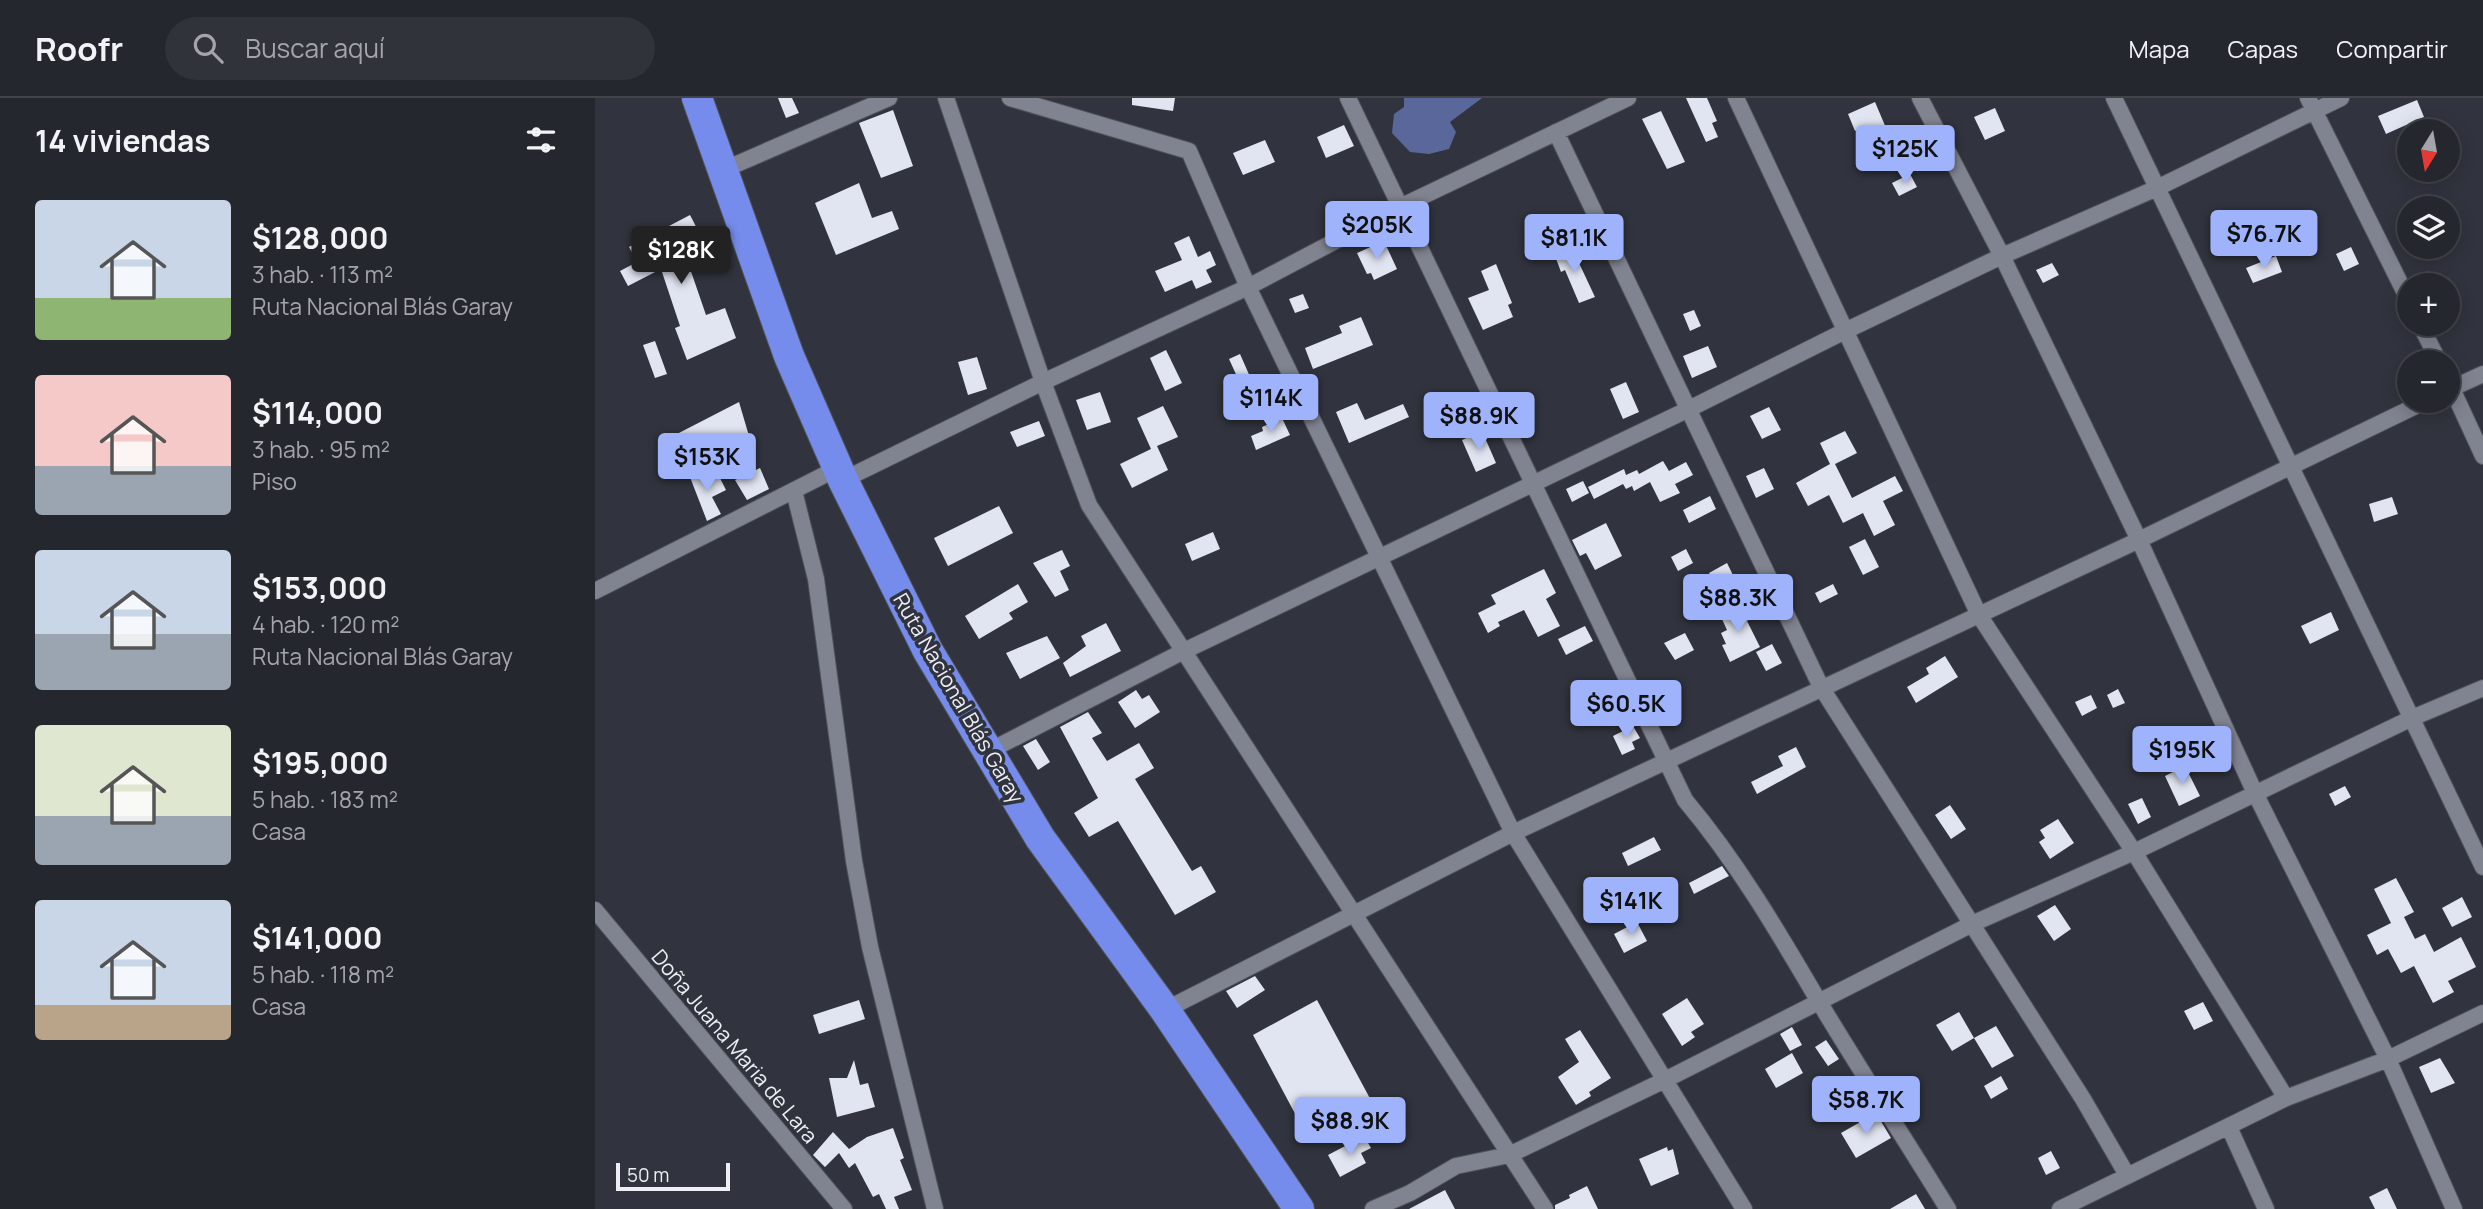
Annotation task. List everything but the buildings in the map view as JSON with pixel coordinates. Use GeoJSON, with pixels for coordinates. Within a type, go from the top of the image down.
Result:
{"type":"FeatureCollection","features":[{"type":"Feature","properties":{"kind":"highway","name":"Ruta Nacional Blás Garay"},"geometry":{"type":"LineString","coordinates":[[697,98],[789,356],[841,474],[928,651],[1040,838],[1165,1010],[1299,1209]]}},
{"type":"Feature","properties":{"kind":"street"},"geometry":{"type":"LineString","coordinates":[[723,170],[889,98]]}},
{"type":"Feature","properties":{"kind":"street"},"geometry":{"type":"LineString","coordinates":[[946,98],[1043,382],[1089,505],[1545,1209]]}},
{"type":"Feature","properties":{"kind":"street"},"geometry":{"type":"LineString","coordinates":[[1010,98],[1189,151],[1248,287],[1513,833],[1744,1209]]}},
{"type":"Feature","properties":{"kind":"street"},"geometry":{"type":"LineString","coordinates":[[1348,98],[1685,800],[1713,834],[1780,932],[1819,1001],[1948,1209]]}},
{"type":"Feature","properties":{"kind":"street"},"geometry":{"type":"LineString","coordinates":[[595,591],[794,491],[841,474],[1248,287],[1401,207],[1627,98]]}},
{"type":"Feature","properties":{"kind":"street"},"geometry":{"type":"LineString","coordinates":[[1736,98],[1843,332],[1979,615],[2134,852],[2286,1098]]}},
{"type":"Feature","properties":{"kind":"street"},"geometry":{"type":"LineString","coordinates":[[1920,98],[2002,256],[2139,540],[2255,793],[2388,1059],[2455,1209]]}},
{"type":"Feature","properties":{"kind":"street"},"geometry":{"type":"LineString","coordinates":[[2114,98],[2292,464],[2483,867]]}},
{"type":"Feature","properties":{"kind":"street"},"geometry":{"type":"LineString","coordinates":[[989,751],[1184,651],[1689,410],[1843,332],[2002,256],[2157,188],[2311,104],[2341,98]]}},
{"type":"Feature","properties":{"kind":"street"},"geometry":{"type":"LineString","coordinates":[[2311,104],[2397,277]]}},
{"type":"Feature","properties":{"kind":"street"},"geometry":{"type":"LineString","coordinates":[[1556,132],[1821,687],[1974,923],[2083,1098],[2127,1175]]}},
{"type":"Feature","properties":{"kind":"street"},"geometry":{"type":"LineString","coordinates":[[2460,382],[2483,374]]}},
{"type":"Feature","properties":{"kind":"street"},"geometry":{"type":"LineString","coordinates":[[2460,407],[2483,456]]}},
{"type":"Feature","properties":{"kind":"street"},"geometry":{"type":"LineString","coordinates":[[1165,1010],[1513,833],[1667,764],[1821,687],[2139,540],[2400,413]]}},
{"type":"Feature","properties":{"kind":"street"},"geometry":{"type":"LineString","coordinates":[[794,491],[816,579],[854,861],[870,947],[935,1209]]}},
{"type":"Feature","properties":{"kind":"street"},"geometry":{"type":"LineString","coordinates":[[1373,1209],[1410,1194],[1456,1166],[1509,1155],[1665,1080],[1974,923],[2134,852],[2412,718],[2483,688]]}},
{"type":"Feature","properties":{"kind":"street","name":"Doña Juana Maria de Lara"},"geometry":{"type":"LineString","coordinates":[[595,909],[844,1209]]}},
{"type":"Feature","properties":{"kind":"street"},"geometry":{"type":"LineString","coordinates":[[2068,1207],[2127,1175],[2286,1098],[2388,1059],[2483,1013]]}},
{"type":"Feature","properties":{"kind":"street"},"geometry":{"type":"LineString","coordinates":[[2229,1126],[2266,1209]]}},
{"type":"Feature","properties":{"kind":"shaded area"},"geometry":{"type":"Polygon","coordinates":[[[1404,98],[1482,98],[1450,122],[1456,132],[1449,149],[1429,154],[1410,152],[1392,133],[1394,114],[1404,107],[1404,98]]]}}]}
